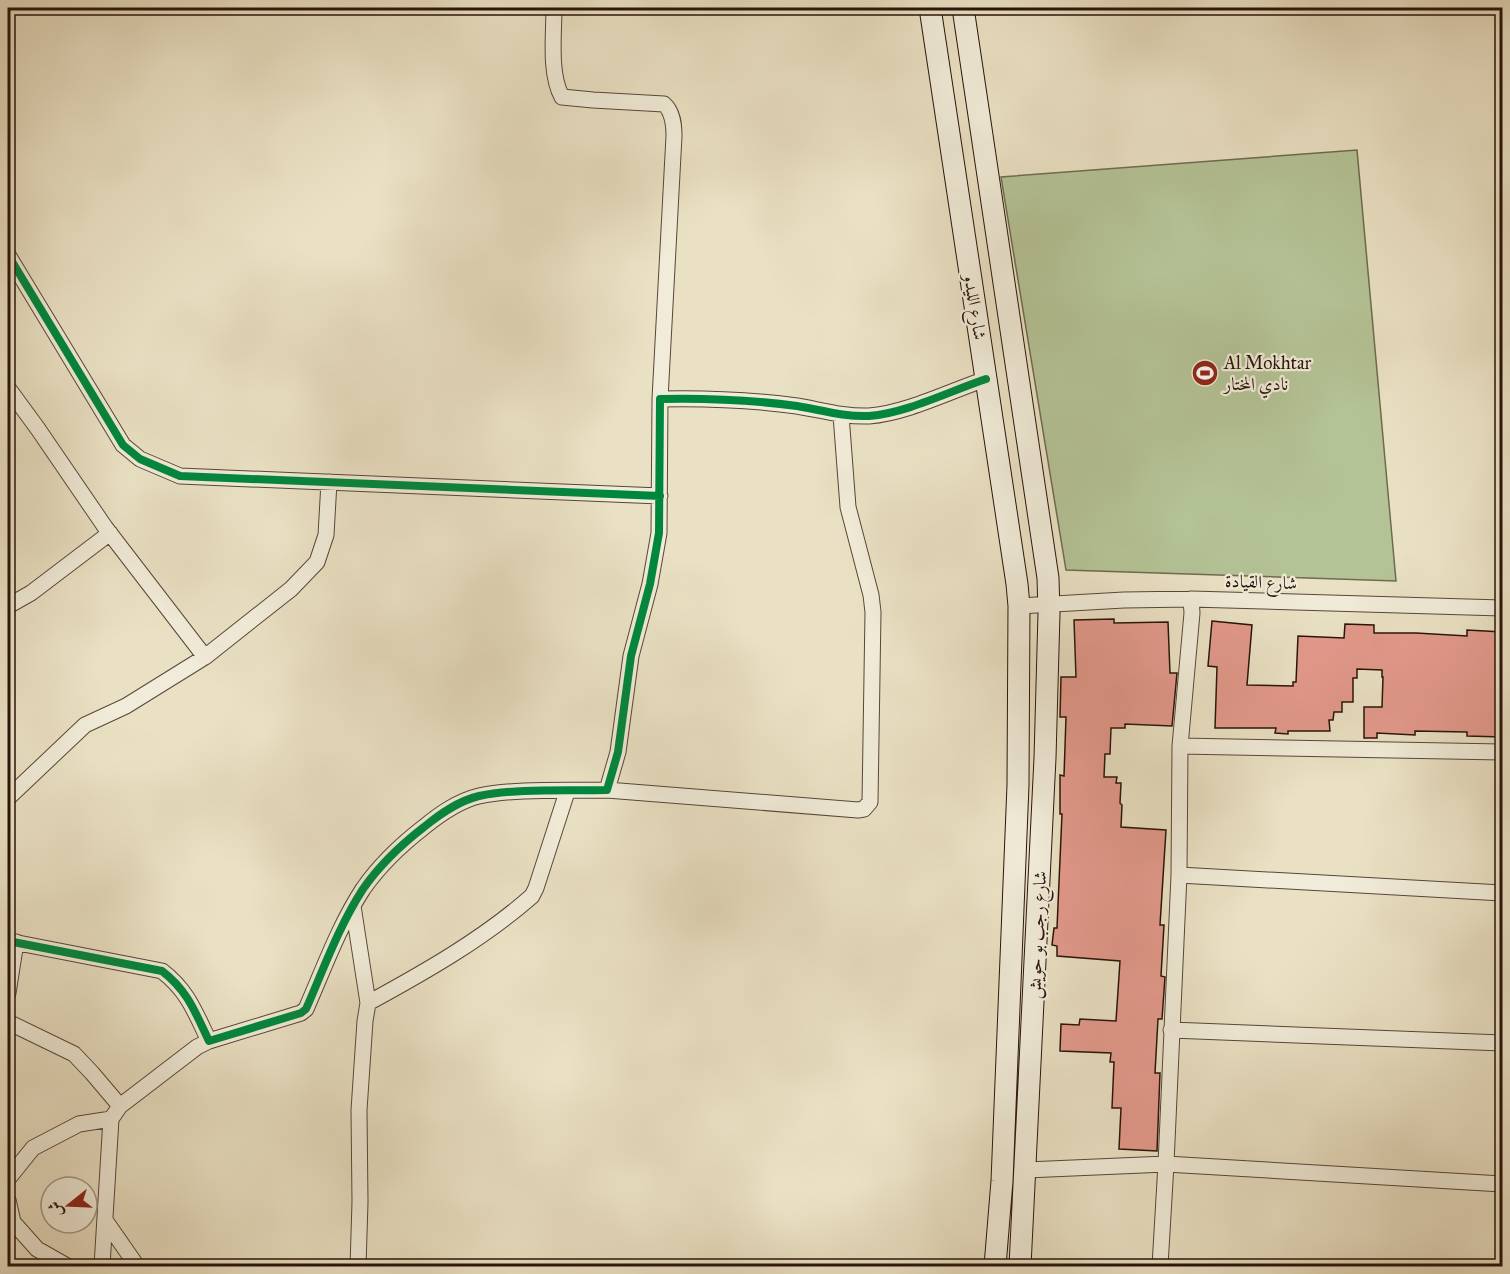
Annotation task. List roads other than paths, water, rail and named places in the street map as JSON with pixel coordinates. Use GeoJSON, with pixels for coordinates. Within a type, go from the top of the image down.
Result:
{"type":"FeatureCollection","features":[{"type":"Feature","properties":{"kind":"main road","name":"شارع الليدو"},"geometry":{"type":"LineString","coordinates":[[930,8],[1019,606]]}},
{"type":"Feature","properties":{"kind":"main road","name":"شارع الليدو"},"geometry":{"type":"LineString","coordinates":[[963,8],[1048,578],[1048,603]]}},
{"type":"Feature","properties":{"kind":"main road","name":"شارع رجب بو حويش"},"geometry":{"type":"LineString","coordinates":[[1020,1266],[1045,758],[1048,603]]}},
{"type":"Feature","properties":{"kind":"main road","name":"شارع رجب بو حويش"},"geometry":{"type":"LineString","coordinates":[[995,1266],[1002,1169],[1018,785],[1019,606]]}},
{"type":"Feature","properties":{"kind":"street"},"geometry":{"type":"LineString","coordinates":[[554,8],[555,74],[557,88],[562,97],[664,104],[672,116],[673,148],[660,399],[659,532],[650,584],[631,656],[618,752],[607,790]]}},
{"type":"Feature","properties":{"kind":"street"},"geometry":{"type":"LineString","coordinates":[[8,255],[123,445],[140,459],[180,476],[660,496]]}},
{"type":"Feature","properties":{"kind":"street"},"geometry":{"type":"LineString","coordinates":[[660,399],[798,406],[841,416],[870,416],[900,410],[986,379]]}},
{"type":"Feature","properties":{"kind":"street"},"geometry":{"type":"LineString","coordinates":[[8,388],[110,533],[205,657]]}},
{"type":"Feature","properties":{"kind":"street"},"geometry":{"type":"LineString","coordinates":[[8,1179],[33,1148],[79,1124],[115,1112],[197,1047],[209,1041],[301,1013],[306,1008],[331,949],[364,887],[406,842],[438,816],[478,796],[510,792],[607,790],[864,809],[870,802],[873,612],[871,595],[848,507],[841,416]]}},
{"type":"Feature","properties":{"kind":"street"},"geometry":{"type":"LineString","coordinates":[[8,798],[84,725],[126,706],[205,657],[291,590],[317,562],[326,535],[329,482]]}},
{"type":"Feature","properties":{"kind":"street"},"geometry":{"type":"LineString","coordinates":[[8,606],[31,593],[110,533]]}},
{"type":"Feature","properties":{"kind":"street"},"geometry":{"type":"LineString","coordinates":[[1160,1266],[1167,1164],[1179,875],[1180,746],[1192,613],[1191,599]]}},
{"type":"Feature","properties":{"kind":"street","name":"شارع القيادة"},"geometry":{"type":"LineString","coordinates":[[1019,606],[1048,603],[1191,599],[1503,608]]}},
{"type":"Feature","properties":{"kind":"street"},"geometry":{"type":"LineString","coordinates":[[1180,746],[1503,752]]}},
{"type":"Feature","properties":{"kind":"street"},"geometry":{"type":"LineString","coordinates":[[368,1003],[427,971],[532,896],[537,888],[567,792]]}},
{"type":"Feature","properties":{"kind":"street"},"geometry":{"type":"LineString","coordinates":[[1179,875],[1503,893]]}},
{"type":"Feature","properties":{"kind":"street"},"geometry":{"type":"LineString","coordinates":[[353,906],[368,1003],[359,1110],[358,1266]]}},
{"type":"Feature","properties":{"kind":"street"},"geometry":{"type":"LineString","coordinates":[[8,993],[12,942],[162,971],[177,984],[189,1000],[209,1041]]}},
{"type":"Feature","properties":{"kind":"street"},"geometry":{"type":"LineString","coordinates":[[8,1022],[74,1054],[92,1072],[115,1112],[102,1266]]}},
{"type":"Feature","properties":{"kind":"street"},"geometry":{"type":"LineString","coordinates":[[1171,1030],[1503,1043]]}},
{"type":"Feature","properties":{"kind":"street"},"geometry":{"type":"LineString","coordinates":[[1026,1170],[1167,1164],[1503,1184]]}},
{"type":"Feature","properties":{"kind":"street"},"geometry":{"type":"LineString","coordinates":[[8,1200],[13,1222],[38,1249],[67,1266]]}},
{"type":"Feature","properties":{"kind":"street"},"geometry":{"type":"LineString","coordinates":[[105,1220],[137,1266]]}},
{"type":"Feature","properties":{"kind":"lane"},"geometry":{"type":"LineString","coordinates":[[1503,531],[1503,557]]}},
{"type":"Feature","properties":{"kind":"place","name":"Al Mokhtar نادي المختار"},"geometry":{"type":"Point","coordinates":[1205,373]}}]}
